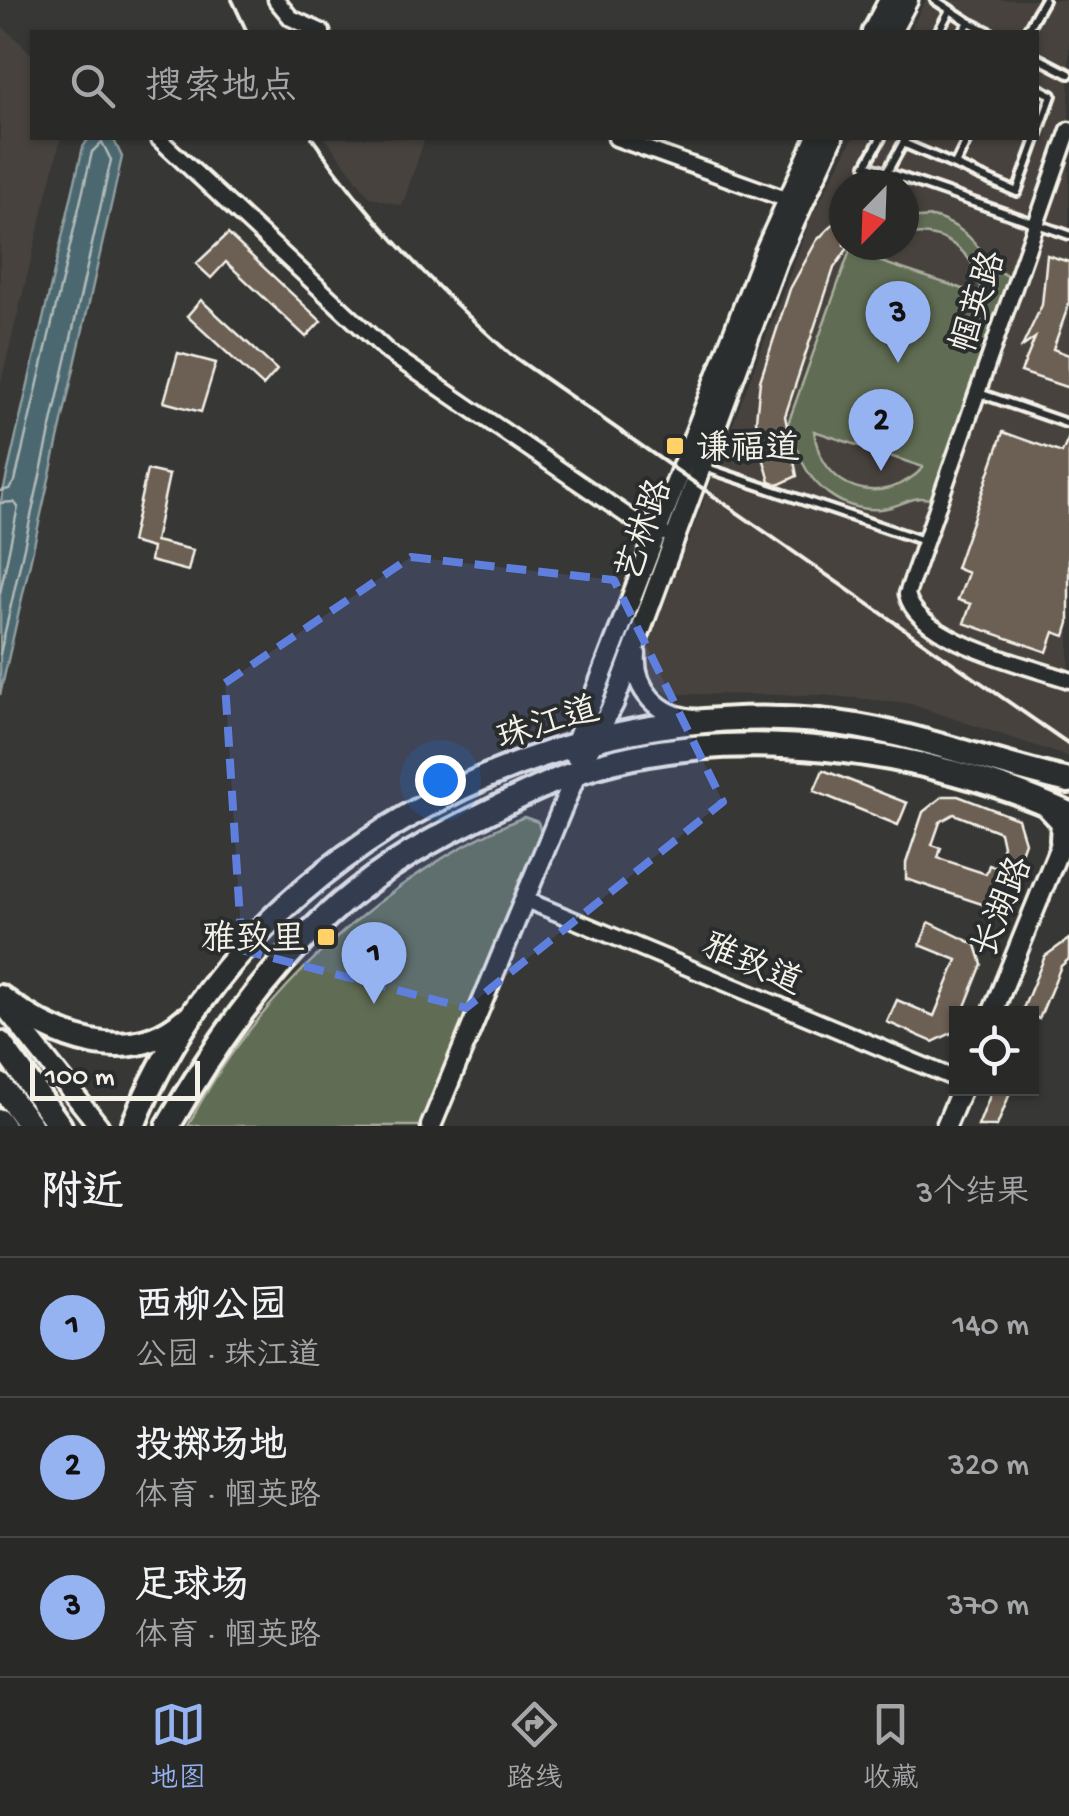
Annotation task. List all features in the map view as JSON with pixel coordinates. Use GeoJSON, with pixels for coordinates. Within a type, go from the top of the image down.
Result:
{"type":"FeatureCollection","features":[{"type":"Feature","properties":{"kind":"main road","name":"珠江道"},"geometry":{"type":"LineString","coordinates":[[133,1126],[198,1008],[273,920],[327,870],[371,838],[470,784],[604,733],[709,720],[852,725],[956,748],[1064,811]]}},
{"type":"Feature","properties":{"kind":"main road","name":"珠江道"},"geometry":{"type":"LineString","coordinates":[[168,1126],[202,1066],[256,994],[331,912],[444,834],[577,772],[653,755],[740,747],[841,750],[922,765],[1064,811]]}},
{"type":"Feature","properties":{"kind":"main road"},"geometry":{"type":"LineString","coordinates":[[0,999],[58,1031],[114,1046],[155,1039],[198,1008]]}},
{"type":"Feature","properties":{"kind":"main road"},"geometry":{"type":"LineString","coordinates":[[0,1044],[60,1126]]}},
{"type":"Feature","properties":{"kind":"main road"},"geometry":{"type":"LineString","coordinates":[[0,1085],[30,1126]]}},
{"type":"Feature","properties":{"kind":"street"},"geometry":{"type":"LineString","coordinates":[[276,0],[291,18],[318,30]]}},
{"type":"Feature","properties":{"kind":"street"},"geometry":{"type":"LineString","coordinates":[[873,30],[889,0]]}},
{"type":"Feature","properties":{"kind":"street"},"geometry":{"type":"LineString","coordinates":[[891,30],[908,0]]}},
{"type":"Feature","properties":{"kind":"street","name":"帼英路"},"geometry":{"type":"LineString","coordinates":[[1069,130],[907,594],[911,612],[938,632],[1069,680]]}},
{"type":"Feature","properties":{"kind":"street"},"geometry":{"type":"LineString","coordinates":[[160,140],[388,352],[634,521],[666,535]]}},
{"type":"Feature","properties":{"kind":"street"},"geometry":{"type":"LineString","coordinates":[[622,140],[793,201]]}},
{"type":"Feature","properties":{"kind":"street","name":"艺林路"},"geometry":{"type":"LineString","coordinates":[[577,772],[574,744],[605,661],[698,465],[815,140]]}},
{"type":"Feature","properties":{"kind":"street","name":"艺林路"},"geometry":{"type":"LineString","coordinates":[[431,1126],[577,772],[604,733],[640,635],[666,535],[793,201],[833,140]]}},
{"type":"Feature","properties":{"kind":"street"},"geometry":{"type":"LineString","coordinates":[[640,635],[636,677],[648,696],[680,718],[709,720]]}},
{"type":"Feature","properties":{"kind":"street"},"geometry":{"type":"LineString","coordinates":[[605,661],[598,702],[604,733],[625,747],[653,755]]}},
{"type":"Feature","properties":{"kind":"street","name":"长湖路"},"geometry":{"type":"LineString","coordinates":[[998,1006],[1064,811]]}},
{"type":"Feature","properties":{"kind":"street","name":"雅致道"},"geometry":{"type":"LineString","coordinates":[[526,900],[949,1076]]}},
{"type":"Feature","properties":{"kind":"street"},"geometry":{"type":"LineString","coordinates":[[0,999],[99,1126]]}},
{"type":"Feature","properties":{"kind":"street"},"geometry":{"type":"LineString","coordinates":[[950,1126],[962,1096]]}},
{"type":"Feature","properties":{"kind":"street"},"geometry":{"type":"LineString","coordinates":[[0,1118],[6,1126]]}},
{"type":"Feature","properties":{"kind":"lane"},"geometry":{"type":"LineString","coordinates":[[1027,30],[1044,0]]}},
{"type":"Feature","properties":{"kind":"lane"},"geometry":{"type":"LineString","coordinates":[[941,2],[986,30]]}},
{"type":"Feature","properties":{"kind":"lane"},"geometry":{"type":"LineString","coordinates":[[939,30],[950,10]]}},
{"type":"Feature","properties":{"kind":"lane"},"geometry":{"type":"LineString","coordinates":[[965,30],[969,22]]}},
{"type":"Feature","properties":{"kind":"lane"},"geometry":{"type":"LineString","coordinates":[[1039,59],[1069,74]]}},
{"type":"Feature","properties":{"kind":"lane"},"geometry":{"type":"LineString","coordinates":[[1039,88],[1052,95],[1039,131]]}},
{"type":"Feature","properties":{"kind":"lane"},"geometry":{"type":"LineString","coordinates":[[880,140],[866,165],[880,170]]}},
{"type":"Feature","properties":{"kind":"lane"},"geometry":{"type":"LineString","coordinates":[[887,170],[905,140],[1017,192],[1036,140]]}},
{"type":"Feature","properties":{"kind":"lane"},"geometry":{"type":"LineString","coordinates":[[954,165],[967,140]]}},
{"type":"Feature","properties":{"kind":"lane"},"geometry":{"type":"LineString","coordinates":[[919,183],[1069,235]]}},
{"type":"Feature","properties":{"kind":"lane"},"geometry":{"type":"LineString","coordinates":[[978,392],[1069,424]]}},
{"type":"Feature","properties":{"kind":"lane"},"geometry":{"type":"LineString","coordinates":[[698,465],[925,541]]}},
{"type":"Feature","properties":{"kind":"highlighted area"},"geometry":{"type":"Polygon","coordinates":[[[411,557],[614,580],[723,802],[466,1008],[242,950],[225,683],[411,557]]]}},
{"type":"Feature","properties":{"kind":"shaded area"},"geometry":{"type":"Polygon","coordinates":[[[926,0],[1069,0],[1069,757],[907,703],[821,695],[670,694],[653,685],[646,653],[812,216],[829,184],[829,260],[919,260],[919,170],[836,170],[852,140],[1039,140],[1039,30],[910,30],[926,0]]]}},
{"type":"Feature","properties":{"kind":"shaded area"},"geometry":{"type":"Polygon","coordinates":[[[0,24],[30,52],[30,140],[61,140],[0,386],[0,24]]]}},
{"type":"Feature","properties":{"kind":"shaded area"},"geometry":{"type":"Polygon","coordinates":[[[327,140],[424,140],[402,206],[370,197],[327,140]]]}},
{"type":"Feature","properties":{"kind":"green space"},"geometry":{"type":"Polygon","coordinates":[[[933,217],[962,231],[993,265],[1010,277],[933,500],[913,499],[881,509],[853,506],[829,494],[810,475],[798,450],[781,443],[847,260],[875,260],[981,295],[974,267],[966,256],[957,247],[919,234],[919,218],[933,217]],[[814,431],[828,468],[856,487],[890,488],[923,468],[814,431]]]}},
{"type":"Feature","properties":{"kind":"green space"},"geometry":{"type":"Polygon","coordinates":[[[524,817],[538,822],[543,840],[425,1126],[188,1126],[215,1078],[249,1031],[330,943],[425,870],[474,840],[524,817]]]}},
{"type":"Feature","properties":{"kind":"water"},"geometry":{"type":"Polygon","coordinates":[[[88,140],[114,140],[122,157],[0,695],[0,505],[88,140]]]}},
{"type":"Feature","properties":{"kind":"building"},"geometry":{"type":"Polygon","coordinates":[[[829,228],[829,260],[840,260],[785,416],[797,476],[778,485],[770,482],[760,446],[756,420],[760,381],[790,289],[817,240],[829,228]]]}},
{"type":"Feature","properties":{"kind":"building"},"geometry":{"type":"Polygon","coordinates":[[[228,234],[321,321],[306,337],[226,262],[211,278],[196,264],[228,234]]]}},
{"type":"Feature","properties":{"kind":"building"},"geometry":{"type":"Polygon","coordinates":[[[1047,255],[1069,262],[1069,304],[1053,349],[1069,355],[1069,388],[1021,372],[1035,338],[1022,347],[1042,305],[1047,255]]]}},
{"type":"Feature","properties":{"kind":"building"},"geometry":{"type":"Polygon","coordinates":[[[201,300],[277,370],[263,386],[187,316],[201,300]]]}},
{"type":"Feature","properties":{"kind":"building"},"geometry":{"type":"Polygon","coordinates":[[[178,353],[216,363],[201,412],[164,402],[178,353]]]}},
{"type":"Feature","properties":{"kind":"building"},"geometry":{"type":"Polygon","coordinates":[[[1003,432],[1062,453],[1069,437],[1069,623],[1065,636],[1054,632],[1047,652],[964,623],[971,604],[958,600],[968,573],[956,568],[1003,432]]]}},
{"type":"Feature","properties":{"kind":"building"},"geometry":{"type":"Polygon","coordinates":[[[147,470],[169,475],[155,541],[193,550],[188,571],[150,561],[152,548],[131,542],[147,470]]]}},
{"type":"Feature","properties":{"kind":"building"},"geometry":{"type":"Polygon","coordinates":[[[823,770],[907,803],[898,825],[814,791],[823,770]]]}},
{"type":"Feature","properties":{"kind":"building"},"geometry":{"type":"Polygon","coordinates":[[[943,796],[958,796],[1018,819],[1025,842],[1000,910],[906,879],[906,863],[923,812],[943,796]],[[954,814],[940,822],[932,845],[941,848],[938,858],[986,874],[989,865],[995,867],[1003,846],[1000,832],[954,814]]]}},
{"type":"Feature","properties":{"kind":"building"},"geometry":{"type":"Polygon","coordinates":[[[929,922],[976,945],[982,964],[965,1006],[949,1006],[949,1034],[933,1042],[887,1022],[897,1000],[934,1016],[957,960],[920,945],[929,922]]]}},
{"type":"Feature","properties":{"kind":"building"},"geometry":{"type":"Polygon","coordinates":[[[1069,939],[1069,959],[1061,966],[1039,1019],[1039,1006],[1024,1006],[1045,956],[1069,939]]]}},
{"type":"Feature","properties":{"kind":"building"},"geometry":{"type":"Polygon","coordinates":[[[990,1096],[1009,1096],[997,1126],[978,1126],[990,1096]]]}},
{"type":"Feature","properties":{"kind":"railway"},"geometry":{"type":"LineString","coordinates":[[232,0],[246,30]]}},
{"type":"Feature","properties":{"kind":"railway"},"geometry":{"type":"LineString","coordinates":[[314,140],[405,252],[510,354],[1069,744]]}},
{"type":"Feature","properties":{"kind":"place","name":"足球场"},"geometry":{"type":"Point","coordinates":[898,363]}},
{"type":"Feature","properties":{"kind":"place","name":"谦福道"},"geometry":{"type":"Point","coordinates":[675,446]}},
{"type":"Feature","properties":{"kind":"place","name":"投掷场地"},"geometry":{"type":"Point","coordinates":[881,471]}},
{"type":"Feature","properties":{"kind":"place","name":"雅致里"},"geometry":{"type":"Point","coordinates":[326,937]}},
{"type":"Feature","properties":{"kind":"place","name":"西柳公园"},"geometry":{"type":"Point","coordinates":[374,1004]}}]}
